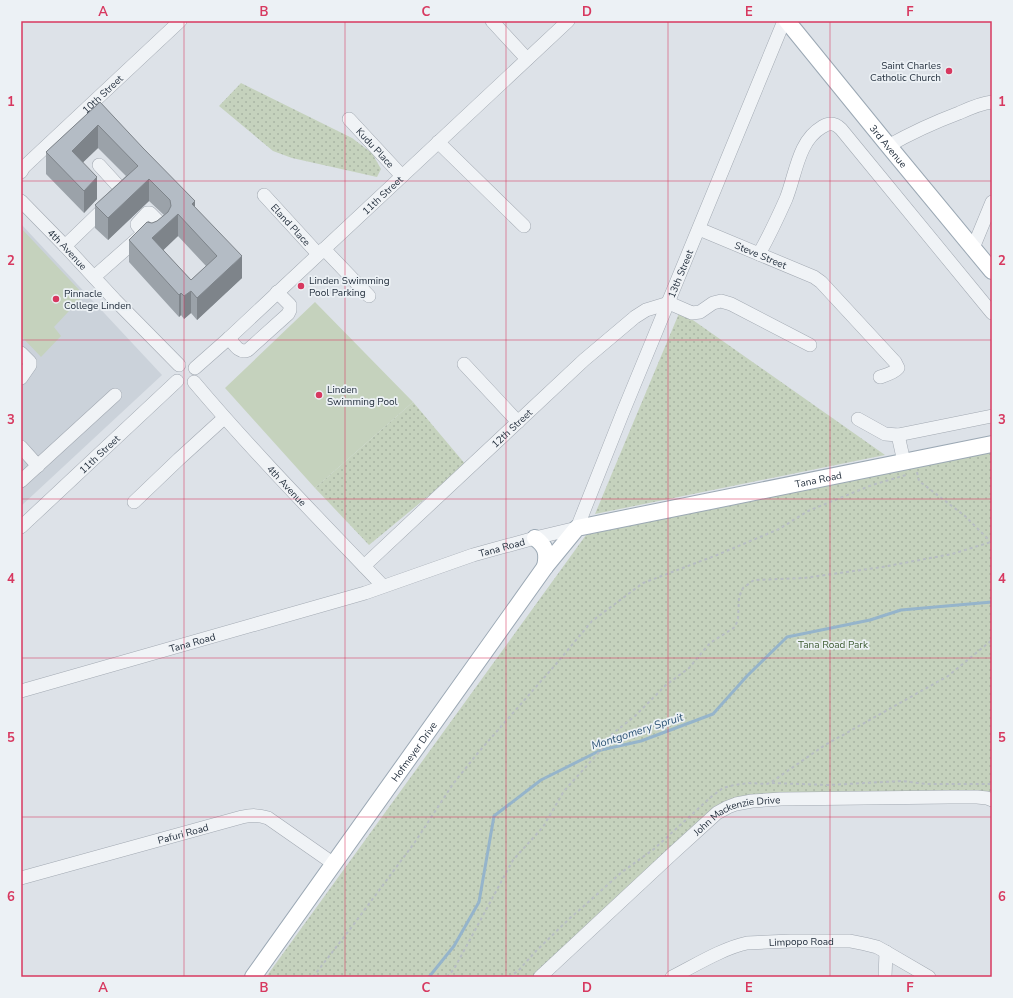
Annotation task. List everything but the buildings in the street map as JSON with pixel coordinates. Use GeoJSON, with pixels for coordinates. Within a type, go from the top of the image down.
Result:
{"type":"FeatureCollection","features":[{"type":"Feature","properties":{"kind":"main road","name":"3rd Avenue"},"geometry":{"type":"LineString","coordinates":[[785,21],[992,271]]}},
{"type":"Feature","properties":{"kind":"main road","name":"Tana Road"},"geometry":{"type":"LineString","coordinates":[[578,528],[911,468],[992,444]]}},
{"type":"Feature","properties":{"kind":"main road","name":"Hofmeyer Drive"},"geometry":{"type":"LineString","coordinates":[[253,977],[545,567],[578,528]]}},
{"type":"Feature","properties":{"kind":"main road"},"geometry":{"type":"LineString","coordinates":[[535,538],[544,545],[546,550],[547,560],[545,567]]}},
{"type":"Feature","properties":{"kind":"street","name":"10th Street"},"geometry":{"type":"LineString","coordinates":[[22,169],[180,21]]}},
{"type":"Feature","properties":{"kind":"street"},"geometry":{"type":"LineString","coordinates":[[492,21],[527,59]]}},
{"type":"Feature","properties":{"kind":"street","name":"11th Street"},"geometry":{"type":"LineString","coordinates":[[195,368],[568,21]]}},
{"type":"Feature","properties":{"kind":"street","name":"13th Street"},"geometry":{"type":"LineString","coordinates":[[578,528],[623,412],[785,21]]}},
{"type":"Feature","properties":{"kind":"street"},"geometry":{"type":"LineString","coordinates":[[888,146],[936,122],[980,104],[992,102]]}},
{"type":"Feature","properties":{"kind":"street","name":"Kudu Place"},"geometry":{"type":"LineString","coordinates":[[349,119],[402,176]]}},
{"type":"Feature","properties":{"kind":"street"},"geometry":{"type":"LineString","coordinates":[[759,254],[787,197],[806,142],[815,131],[823,126],[830,123],[838,125],[992,313]]}},
{"type":"Feature","properties":{"kind":"street"},"geometry":{"type":"LineString","coordinates":[[438,142],[524,226]]}},
{"type":"Feature","properties":{"kind":"street"},"geometry":{"type":"LineString","coordinates":[[65,246],[119,194],[120,188],[99,165]]}},
{"type":"Feature","properties":{"kind":"street","name":"Eland Place"},"geometry":{"type":"LineString","coordinates":[[264,195],[321,252],[369,296]]}},
{"type":"Feature","properties":{"kind":"street","name":"4th Avenue"},"geometry":{"type":"LineString","coordinates":[[22,201],[94,278],[180,365]]}},
{"type":"Feature","properties":{"kind":"street"},"geometry":{"type":"LineString","coordinates":[[973,248],[992,202]]}},
{"type":"Feature","properties":{"kind":"street","name":"Steve Street"},"geometry":{"type":"LineString","coordinates":[[699,229],[814,277],[821,282],[895,362],[898,368],[897,370],[880,377]]}},
{"type":"Feature","properties":{"kind":"street"},"geometry":{"type":"LineString","coordinates":[[94,278],[144,233]]}},
{"type":"Feature","properties":{"kind":"street"},"geometry":{"type":"LineString","coordinates":[[229,338],[241,351],[245,352],[288,314],[290,305],[277,292]]}},
{"type":"Feature","properties":{"kind":"street"},"geometry":{"type":"LineString","coordinates":[[669,303],[692,313],[700,312],[713,303],[721,301],[731,304],[810,345]]}},
{"type":"Feature","properties":{"kind":"street","name":"12th Street"},"geometry":{"type":"LineString","coordinates":[[364,566],[584,360],[635,316],[646,310],[669,303]]}},
{"type":"Feature","properties":{"kind":"street"},"geometry":{"type":"LineString","coordinates":[[21,353],[30,362],[30,365],[21,378]]}},
{"type":"Feature","properties":{"kind":"street"},"geometry":{"type":"LineString","coordinates":[[186,362],[190,363],[195,368],[197,375],[194,382],[187,385],[177,381],[175,370],[180,365],[186,362]]}},
{"type":"Feature","properties":{"kind":"street"},"geometry":{"type":"LineString","coordinates":[[464,364],[518,422]]}},
{"type":"Feature","properties":{"kind":"street","name":"11th Street"},"geometry":{"type":"LineString","coordinates":[[21,527],[177,381]]}},
{"type":"Feature","properties":{"kind":"street","name":"4th Avenue"},"geometry":{"type":"LineString","coordinates":[[194,382],[224,418],[309,510],[383,586]]}},
{"type":"Feature","properties":{"kind":"street"},"geometry":{"type":"LineString","coordinates":[[21,481],[115,395]]}},
{"type":"Feature","properties":{"kind":"street"},"geometry":{"type":"LineString","coordinates":[[858,419],[885,434],[898,435],[992,416]]}},
{"type":"Feature","properties":{"kind":"street"},"geometry":{"type":"LineString","coordinates":[[134,502],[224,418]]}},
{"type":"Feature","properties":{"kind":"street"},"geometry":{"type":"LineString","coordinates":[[898,435],[911,468]]}},
{"type":"Feature","properties":{"kind":"street"},"geometry":{"type":"LineString","coordinates":[[21,447],[38,466]]}},
{"type":"Feature","properties":{"kind":"street","name":"Tana Road"},"geometry":{"type":"LineString","coordinates":[[21,691],[349,597],[473,555],[578,528]]}},
{"type":"Feature","properties":{"kind":"street","name":"John Mackenzie Drive"},"geometry":{"type":"LineString","coordinates":[[540,977],[687,839],[717,813],[728,807],[752,801],[781,799],[977,797],[992,800]]}},
{"type":"Feature","properties":{"kind":"street","name":"Pafuri Road"},"geometry":{"type":"LineString","coordinates":[[21,878],[252,815],[259,815],[268,818],[334,864]]}},
{"type":"Feature","properties":{"kind":"street","name":"Limpopo Road"},"geometry":{"type":"LineString","coordinates":[[672,977],[729,949],[747,943],[850,941],[877,947],[929,977]]}},
{"type":"Feature","properties":{"kind":"street"},"geometry":{"type":"LineString","coordinates":[[885,977],[886,952]]}},
{"type":"Feature","properties":{"kind":"path"},"geometry":{"type":"LineString","coordinates":[[313,977],[415,842],[453,784],[478,754],[592,621],[643,583],[717,555],[779,529],[808,511],[911,468],[919,481],[965,516],[992,543],[952,554],[882,567],[804,578],[754,580],[742,588],[739,597],[738,619],[735,626],[710,643],[689,668],[666,685],[635,716],[611,735],[601,750],[564,791],[543,827],[513,860],[454,969],[447,977]]}},
{"type":"Feature","properties":{"kind":"path"},"geometry":{"type":"LineString","coordinates":[[770,783],[828,785],[902,781],[926,784],[992,784]]}},
{"type":"Feature","properties":{"kind":"shaded area","name":"Pinnacle College Linden"},"geometry":{"type":"Polygon","coordinates":[[[21,224],[162,375],[21,506],[21,224]]]}},
{"type":"Feature","properties":{"kind":"green space"},"geometry":{"type":"Polygon","coordinates":[[[241,83],[352,138],[372,153],[381,169],[377,177],[292,158],[273,151],[219,106],[241,83]]]}},
{"type":"Feature","properties":{"kind":"green space"},"geometry":{"type":"Polygon","coordinates":[[[21,228],[84,295],[54,327],[61,336],[41,357],[21,336],[21,228]]]}},
{"type":"Feature","properties":{"kind":"green space","name":"Linden Swimming Pool"},"geometry":{"type":"Polygon","coordinates":[[[315,302],[413,402],[315,488],[225,388],[315,302]]]}},
{"type":"Feature","properties":{"kind":"green space"},"geometry":{"type":"Polygon","coordinates":[[[680,311],[885,455],[595,514],[680,311]]]}},
{"type":"Feature","properties":{"kind":"green space"},"geometry":{"type":"Polygon","coordinates":[[[413,402],[466,465],[369,545],[315,488],[413,402]]]}},
{"type":"Feature","properties":{"kind":"green space","name":"Tana Road Park"},"geometry":{"type":"Polygon","coordinates":[[[992,451],[992,804],[990,802],[756,802],[720,813],[547,977],[266,977],[586,535],[915,465],[992,451]]]}},
{"type":"Feature","properties":{"kind":"waterway","name":"Montgomery Spruit"},"geometry":{"type":"LineString","coordinates":[[429,977],[454,946],[479,902],[494,816],[541,780],[601,750],[641,741],[713,714],[747,676],[787,637],[870,620],[901,610],[992,602]]}},
{"type":"Feature","properties":{"kind":"place","name":"Saint Charles Catholic Church"},"geometry":{"type":"Point","coordinates":[949,71]}},
{"type":"Feature","properties":{"kind":"place","name":"Linden Swimming Pool Parking"},"geometry":{"type":"Point","coordinates":[301,286]}},
{"type":"Feature","properties":{"kind":"place","name":"Pinnacle College Linden"},"geometry":{"type":"Point","coordinates":[56,299]}},
{"type":"Feature","properties":{"kind":"place","name":"Linden Swimming Pool"},"geometry":{"type":"Point","coordinates":[319,395]}}]}
